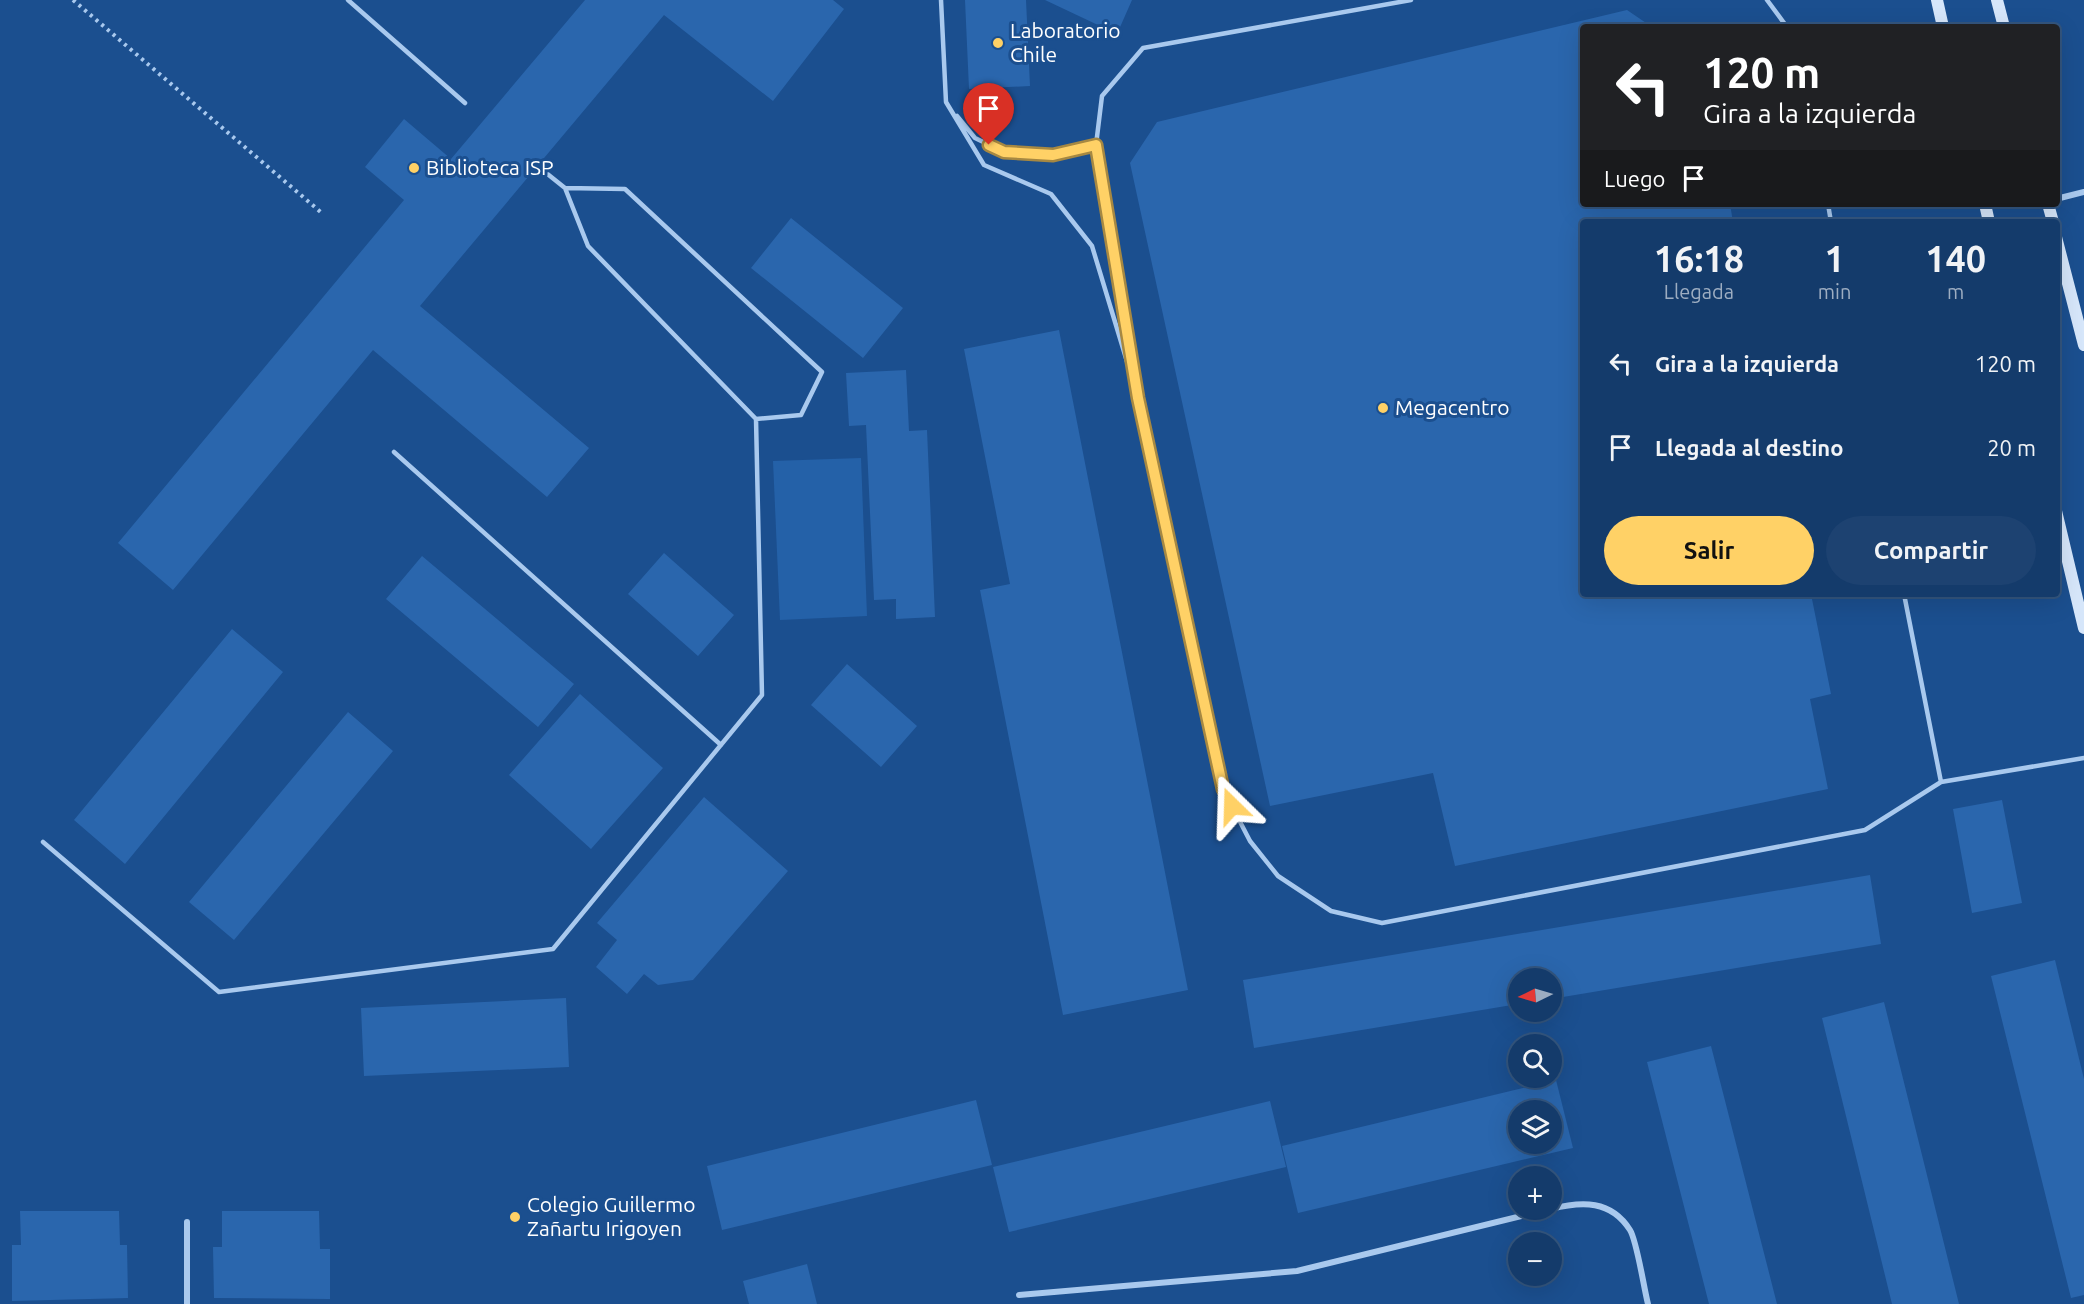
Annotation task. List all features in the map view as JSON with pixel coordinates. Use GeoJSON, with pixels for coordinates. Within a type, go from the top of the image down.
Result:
{"type":"FeatureCollection","features":[{"type":"Feature","properties":{"kind":"main road"},"geometry":{"type":"LineString","coordinates":[[1937,0],[1942,24]]}},
{"type":"Feature","properties":{"kind":"main road"},"geometry":{"type":"LineString","coordinates":[[1997,0],[2003,24]]}},
{"type":"Feature","properties":{"kind":"main road"},"geometry":{"type":"LineString","coordinates":[[2060,252],[2084,345]]}},
{"type":"Feature","properties":{"kind":"main road"},"geometry":{"type":"LineString","coordinates":[[2060,528],[2084,628]]}},
{"type":"Feature","properties":{"kind":"street"},"geometry":{"type":"LineString","coordinates":[[2060,198],[2084,192]]}},
{"type":"Feature","properties":{"kind":"street"},"geometry":{"type":"LineString","coordinates":[[1562,1206],[1594,1204],[1611,1210],[1631,1232],[1648,1304]]}},
{"type":"Feature","properties":{"kind":"street"},"geometry":{"type":"LineString","coordinates":[[1019,1295],[1297,1271],[1508,1219]]}},
{"type":"Feature","properties":{"kind":"street"},"geometry":{"type":"LineString","coordinates":[[187,1222],[187,1304]]}},
{"type":"Feature","properties":{"kind":"lane"},"geometry":{"type":"LineString","coordinates":[[348,0],[465,103]]}},
{"type":"Feature","properties":{"kind":"lane"},"geometry":{"type":"LineString","coordinates":[[941,0],[945,102],[984,165],[1051,194],[1092,246],[1138,398]]}},
{"type":"Feature","properties":{"kind":"lane"},"geometry":{"type":"LineString","coordinates":[[1411,0],[1143,48],[1102,96],[1096,145],[1138,398],[1223,789],[1250,841],[1278,876],[1331,912],[1382,923],[1865,830],[1941,782],[2084,758]]}},
{"type":"Feature","properties":{"kind":"lane"},"geometry":{"type":"LineString","coordinates":[[1767,0],[1785,24]]}},
{"type":"Feature","properties":{"kind":"lane"},"geometry":{"type":"LineString","coordinates":[[945,102],[975,138],[1004,152],[1053,155],[1096,145]]}},
{"type":"Feature","properties":{"kind":"lane"},"geometry":{"type":"LineString","coordinates":[[43,842],[219,992],[553,949],[762,695],[756,419],[588,246],[565,188],[540,168]]}},
{"type":"Feature","properties":{"kind":"lane"},"geometry":{"type":"LineString","coordinates":[[565,188],[625,189],[822,372],[801,415],[756,419]]}},
{"type":"Feature","properties":{"kind":"lane"},"geometry":{"type":"LineString","coordinates":[[394,452],[721,745]]}},
{"type":"Feature","properties":{"kind":"lane"},"geometry":{"type":"LineString","coordinates":[[1905,597],[1941,782]]}},
{"type":"Feature","properties":{"kind":"path"},"geometry":{"type":"LineString","coordinates":[[73,0],[323,214]]}},
{"type":"Feature","properties":{"kind":"shaded area"},"geometry":{"type":"Polygon","coordinates":[[[861,458],[867,616],[780,620],[773,461],[861,458]]]}},
{"type":"Feature","properties":{"kind":"building"},"geometry":{"type":"Polygon","coordinates":[[[585,0],[833,0],[844,9],[773,101],[664,15],[420,306],[589,448],[547,497],[373,350],[173,590],[118,543],[404,200],[365,167],[404,119],[451,159],[585,0]]]}},
{"type":"Feature","properties":{"kind":"building","name":"Laboratorio Chile"},"geometry":{"type":"Polygon","coordinates":[[[965,0],[1026,0],[1030,86],[969,89],[965,0]]]}},
{"type":"Feature","properties":{"kind":"building","name":"Laboratorio Chile"},"geometry":{"type":"Polygon","coordinates":[[[1045,0],[1132,0],[1117,34],[1045,0]]]}},
{"type":"Feature","properties":{"kind":"building","name":"Megacentro"},"geometry":{"type":"Polygon","coordinates":[[[1627,10],[1648,24],[1580,24],[1580,207],[1730,207],[1732,219],[1580,219],[1580,597],[1812,597],[1831,694],[1810,699],[1828,789],[1455,866],[1433,773],[1270,806],[1130,163],[1157,122],[1627,10]]]}},
{"type":"Feature","properties":{"kind":"building"},"geometry":{"type":"Polygon","coordinates":[[[791,218],[903,308],[863,358],[751,268],[791,218]]]}},
{"type":"Feature","properties":{"kind":"building"},"geometry":{"type":"Polygon","coordinates":[[[1059,330],[1188,990],[1063,1015],[980,590],[1010,584],[964,349],[1059,330]]]}},
{"type":"Feature","properties":{"kind":"building"},"geometry":{"type":"Polygon","coordinates":[[[906,370],[909,431],[927,430],[935,617],[896,619],[896,599],[874,600],[866,425],[849,426],[846,373],[906,370]]]}},
{"type":"Feature","properties":{"kind":"building"},"geometry":{"type":"Polygon","coordinates":[[[664,553],[734,615],[698,656],[628,594],[664,553]]]}},
{"type":"Feature","properties":{"kind":"building"},"geometry":{"type":"Polygon","coordinates":[[[422,556],[574,684],[538,727],[386,599],[422,556]]]}},
{"type":"Feature","properties":{"kind":"building"},"geometry":{"type":"Polygon","coordinates":[[[232,629],[283,672],[125,864],[74,820],[232,629]]]}},
{"type":"Feature","properties":{"kind":"building"},"geometry":{"type":"Polygon","coordinates":[[[847,664],[917,726],[881,767],[811,705],[847,664]]]}},
{"type":"Feature","properties":{"kind":"building"},"geometry":{"type":"Polygon","coordinates":[[[580,694],[663,768],[591,849],[509,775],[580,694]]]}},
{"type":"Feature","properties":{"kind":"building"},"geometry":{"type":"Polygon","coordinates":[[[348,712],[393,751],[234,940],[189,902],[348,712]]]}},
{"type":"Feature","properties":{"kind":"building"},"geometry":{"type":"Polygon","coordinates":[[[704,797],[788,871],[693,980],[658,985],[644,974],[627,994],[596,967],[617,940],[597,923],[704,797]]]}},
{"type":"Feature","properties":{"kind":"building"},"geometry":{"type":"Polygon","coordinates":[[[2002,800],[2022,903],[1972,913],[1953,809],[2002,800]]]}},
{"type":"Feature","properties":{"kind":"building"},"geometry":{"type":"Polygon","coordinates":[[[1870,875],[1881,944],[1562,997],[1562,968],[1508,968],[1508,1006],[1254,1048],[1243,980],[1870,875]]]}},
{"type":"Feature","properties":{"kind":"building"},"geometry":{"type":"Polygon","coordinates":[[[2055,960],[2084,1079],[2084,1295],[2071,1298],[1991,976],[2055,960]]]}},
{"type":"Feature","properties":{"kind":"building"},"geometry":{"type":"Polygon","coordinates":[[[566,998],[569,1067],[364,1076],[361,1008],[566,998]]]}},
{"type":"Feature","properties":{"kind":"building"},"geometry":{"type":"Polygon","coordinates":[[[1884,1002],[1959,1304],[1892,1304],[1822,1018],[1884,1002]]]}},
{"type":"Feature","properties":{"kind":"building"},"geometry":{"type":"Polygon","coordinates":[[[1711,1046],[1777,1304],[1709,1304],[1647,1062],[1711,1046]]]}},
{"type":"Feature","properties":{"kind":"building"},"geometry":{"type":"Polygon","coordinates":[[[1523,1088],[1558,1088],[1561,1100],[1508,1100],[1508,1154],[1548,1154],[1298,1213],[1282,1146],[1523,1088]]]}},
{"type":"Feature","properties":{"kind":"building"},"geometry":{"type":"Polygon","coordinates":[[[976,1100],[992,1165],[722,1230],[707,1166],[976,1100]]]}},
{"type":"Feature","properties":{"kind":"building"},"geometry":{"type":"Polygon","coordinates":[[[1270,1101],[1286,1167],[1009,1232],[993,1167],[1270,1101]]]}},
{"type":"Feature","properties":{"kind":"building"},"geometry":{"type":"Polygon","coordinates":[[[1562,1104],[1573,1148],[1562,1151],[1562,1104]]]}},
{"type":"Feature","properties":{"kind":"building"},"geometry":{"type":"Polygon","coordinates":[[[20,1211],[119,1211],[120,1245],[127,1245],[128,1298],[12,1301],[12,1245],[21,1245],[20,1211]]]}},
{"type":"Feature","properties":{"kind":"building"},"geometry":{"type":"Polygon","coordinates":[[[222,1211],[319,1211],[320,1249],[330,1249],[330,1299],[214,1298],[213,1247],[222,1247],[222,1211]]]}},
{"type":"Feature","properties":{"kind":"building"},"geometry":{"type":"Polygon","coordinates":[[[807,1264],[817,1304],[749,1304],[743,1281],[807,1264]]]}},
{"type":"Feature","properties":{"kind":"place","name":"Laboratorio Chile"},"geometry":{"type":"Point","coordinates":[998,43]}},
{"type":"Feature","properties":{"kind":"place","name":"Biblioteca ISP"},"geometry":{"type":"Point","coordinates":[414,168]}},
{"type":"Feature","properties":{"kind":"place","name":"Megacentro"},"geometry":{"type":"Point","coordinates":[1383,408]}},
{"type":"Feature","properties":{"kind":"place","name":"Colegio Guillermo Zañartu Irigoyen"},"geometry":{"type":"Point","coordinates":[515,1217]}},
{"type":"Feature","properties":{"kind":"route"},"geometry":{"type":"LineString","coordinates":[[989,145],[1004,152],[1053,155],[1096,145],[1138,398],[1223,789],[1232,806]]}}]}
